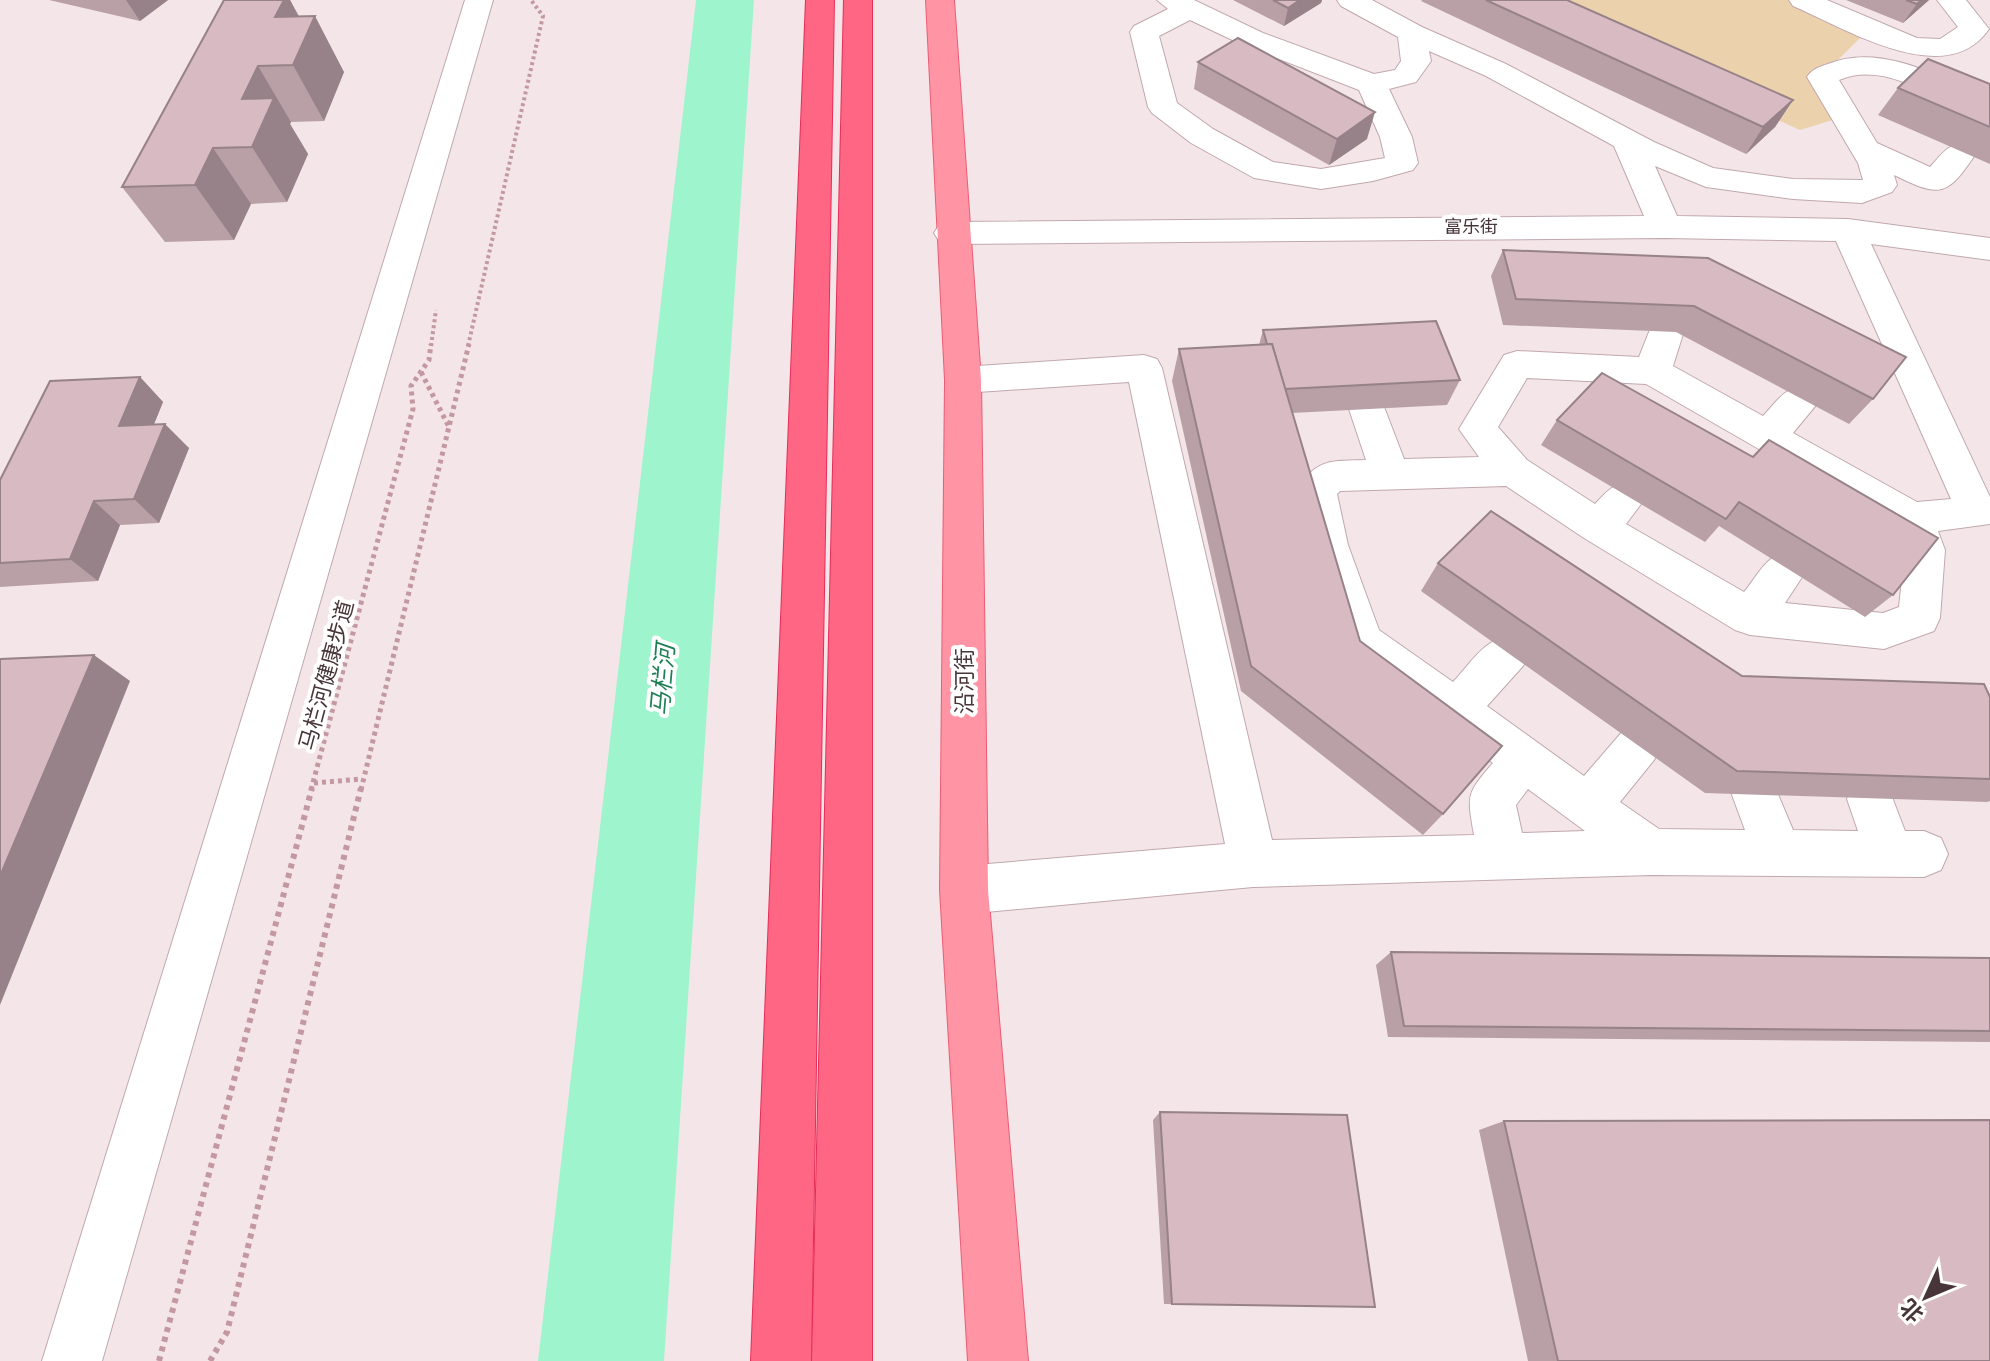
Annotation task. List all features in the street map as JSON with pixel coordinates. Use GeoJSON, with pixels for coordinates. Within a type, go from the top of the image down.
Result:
{"type":"FeatureCollection","features":[{"type":"Feature","properties":{"kind":"highway"},"geometry":{"type":"LineString","coordinates":[[781,1361],[820,0]]}},
{"type":"Feature","properties":{"kind":"highway"},"geometry":{"type":"LineString","coordinates":[[842,1361],[858,0]]}},
{"type":"Feature","properties":{"kind":"main road","name":"沿河街"},"geometry":{"type":"LineString","coordinates":[[940,0],[951,233],[963,380],[964,890],[998,1361]]}},
{"type":"Feature","properties":{"kind":"street"},"geometry":{"type":"LineString","coordinates":[[72,1361],[479,0]]}},
{"type":"Feature","properties":{"kind":"street"},"geometry":{"type":"LineString","coordinates":[[1351,0],[1412,33],[1513,79],[1585,103],[1627,139],[1665,227]]}},
{"type":"Feature","properties":{"kind":"street"},"geometry":{"type":"LineString","coordinates":[[1803,0],[1858,14],[1912,47],[1946,48],[1975,29],[1951,0]]}},
{"type":"Feature","properties":{"kind":"street"},"geometry":{"type":"LineString","coordinates":[[1372,84],[1396,137],[1402,163],[1321,179],[1265,171],[1233,139],[1163,107],[1144,32],[1194,5],[1302,59],[1372,84],[1405,76],[1416,61],[1412,33]]}},
{"type":"Feature","properties":{"kind":"street"},"geometry":{"type":"LineString","coordinates":[[1446,48],[1473,26]]}},
{"type":"Feature","properties":{"kind":"street"},"geometry":{"type":"LineString","coordinates":[[1513,79],[1541,58]]}},
{"type":"Feature","properties":{"kind":"street"},"geometry":{"type":"LineString","coordinates":[[1627,139],[1671,148],[1706,177],[1730,182],[1862,193],[1881,185],[1865,149],[1822,77],[1837,68],[1890,68],[1990,111]]}},
{"type":"Feature","properties":{"kind":"street"},"geometry":{"type":"LineString","coordinates":[[1865,149],[1935,182],[1961,152]]}},
{"type":"Feature","properties":{"kind":"street","name":"富乐街"},"geometry":{"type":"LineString","coordinates":[[951,233],[1665,227],[1848,230],[1990,249]]}},
{"type":"Feature","properties":{"kind":"street"},"geometry":{"type":"LineString","coordinates":[[1848,230],[1977,512],[1912,518],[1653,371],[1517,364],[1478,429],[1513,471],[1598,527],[1750,617],[1884,631],[1919,618],[1925,550],[1912,518]]}},
{"type":"Feature","properties":{"kind":"street"},"geometry":{"type":"LineString","coordinates":[[1562,327],[1574,367]]}},
{"type":"Feature","properties":{"kind":"street"},"geometry":{"type":"LineString","coordinates":[[1653,371],[1666,331]]}},
{"type":"Feature","properties":{"kind":"street"},"geometry":{"type":"LineString","coordinates":[[963,380],[1144,368],[1204,550],[1253,864]]}},
{"type":"Feature","properties":{"kind":"street"},"geometry":{"type":"LineString","coordinates":[[1767,436],[1802,399]]}},
{"type":"Feature","properties":{"kind":"street"},"geometry":{"type":"LineString","coordinates":[[1368,409],[1390,474]]}},
{"type":"Feature","properties":{"kind":"street"},"geometry":{"type":"LineString","coordinates":[[1513,471],[1310,478],[1317,491],[1312,545],[1362,641],[1445,721],[1524,760],[1651,852]]}},
{"type":"Feature","properties":{"kind":"street"},"geometry":{"type":"LineString","coordinates":[[1598,527],[1627,496]]}},
{"type":"Feature","properties":{"kind":"street"},"geometry":{"type":"LineString","coordinates":[[1750,617],[1787,568]]}},
{"type":"Feature","properties":{"kind":"street"},"geometry":{"type":"LineString","coordinates":[[1445,721],[1508,653]]}},
{"type":"Feature","properties":{"kind":"street"},"geometry":{"type":"LineString","coordinates":[[1588,806],[1638,746]]}},
{"type":"Feature","properties":{"kind":"street"},"geometry":{"type":"LineString","coordinates":[[1503,857],[1491,800],[1524,760]]}},
{"type":"Feature","properties":{"kind":"street"},"geometry":{"type":"LineString","coordinates":[[1755,795],[1778,853]]}},
{"type":"Feature","properties":{"kind":"street"},"geometry":{"type":"LineString","coordinates":[[964,890],[1253,864],[1651,852],[1907,854],[1870,799]]}},
{"type":"Feature","properties":{"kind":"path"},"geometry":{"type":"LineString","coordinates":[[210,1361],[227,1332],[449,428],[543,16],[531,0]]}},
{"type":"Feature","properties":{"kind":"path","name":"马栏河健康步道"},"geometry":{"type":"LineString","coordinates":[[159,1361],[413,409],[411,386],[429,360],[439,297]]}},
{"type":"Feature","properties":{"kind":"path"},"geometry":{"type":"LineString","coordinates":[[421,372],[449,428]]}},
{"type":"Feature","properties":{"kind":"path"},"geometry":{"type":"LineString","coordinates":[[314,783],[362,779]]}},
{"type":"Feature","properties":{"kind":"shaded area"},"geometry":{"type":"Polygon","coordinates":[[[1516,0],[1790,0],[1865,33],[1833,65],[1839,118],[1800,130],[1516,0]]]}},
{"type":"Feature","properties":{"kind":"building"},"geometry":{"type":"Polygon","coordinates":[[[224,0],[284,0],[275,17],[315,16],[293,65],[258,66],[242,99],[274,98],[252,147],[213,148],[195,185],[122,187],[224,0]]]}},
{"type":"Feature","properties":{"kind":"building"},"geometry":{"type":"Polygon","coordinates":[[[1273,0],[1300,0],[1288,8],[1273,0]]]}},
{"type":"Feature","properties":{"kind":"building"},"geometry":{"type":"Polygon","coordinates":[[[1486,0],[1567,0],[1793,100],[1763,127],[1486,0]]]}},
{"type":"Feature","properties":{"kind":"building"},"geometry":{"type":"Polygon","coordinates":[[[1238,38],[1375,112],[1337,139],[1198,62],[1238,38]]]}},
{"type":"Feature","properties":{"kind":"building"},"geometry":{"type":"Polygon","coordinates":[[[1928,59],[1990,84],[1990,127],[1898,88],[1928,59]]]}},
{"type":"Feature","properties":{"kind":"building"},"geometry":{"type":"Polygon","coordinates":[[[1503,250],[1708,258],[1906,357],[1873,399],[1694,306],[1516,299],[1503,250]]]}},
{"type":"Feature","properties":{"kind":"building"},"geometry":{"type":"Polygon","coordinates":[[[1436,321],[1460,380],[1285,389],[1272,344],[1267,344],[1263,330],[1436,321]]]}},
{"type":"Feature","properties":{"kind":"building"},"geometry":{"type":"Polygon","coordinates":[[[1272,344],[1360,641],[1502,746],[1443,814],[1251,666],[1179,349],[1272,344]]]}},
{"type":"Feature","properties":{"kind":"building"},"geometry":{"type":"Polygon","coordinates":[[[1602,373],[1753,457],[1769,440],[1938,538],[1893,595],[1739,502],[1726,519],[1557,420],[1602,373]]]}},
{"type":"Feature","properties":{"kind":"building"},"geometry":{"type":"Polygon","coordinates":[[[140,377],[119,426],[165,424],[134,499],[94,501],[70,559],[0,563],[0,480],[50,381],[140,377]]]}},
{"type":"Feature","properties":{"kind":"building"},"geometry":{"type":"Polygon","coordinates":[[[1491,511],[1742,676],[1984,684],[1990,697],[1990,779],[1737,771],[1438,563],[1491,511]]]}},
{"type":"Feature","properties":{"kind":"building"},"geometry":{"type":"Polygon","coordinates":[[[94,655],[0,876],[0,659],[94,655]]]}},
{"type":"Feature","properties":{"kind":"building"},"geometry":{"type":"Polygon","coordinates":[[[1391,952],[1990,958],[1990,1031],[1404,1026],[1391,952]]]}},
{"type":"Feature","properties":{"kind":"building"},"geometry":{"type":"Polygon","coordinates":[[[1160,1112],[1347,1115],[1375,1307],[1172,1304],[1160,1112]]]}},
{"type":"Feature","properties":{"kind":"building"},"geometry":{"type":"Polygon","coordinates":[[[1990,1120],[1990,1361],[1558,1361],[1504,1121],[1990,1120]]]}},
{"type":"Feature","properties":{"kind":"waterway","name":"马栏河"},"geometry":{"type":"LineString","coordinates":[[601,1361],[725,0]]}}]}
